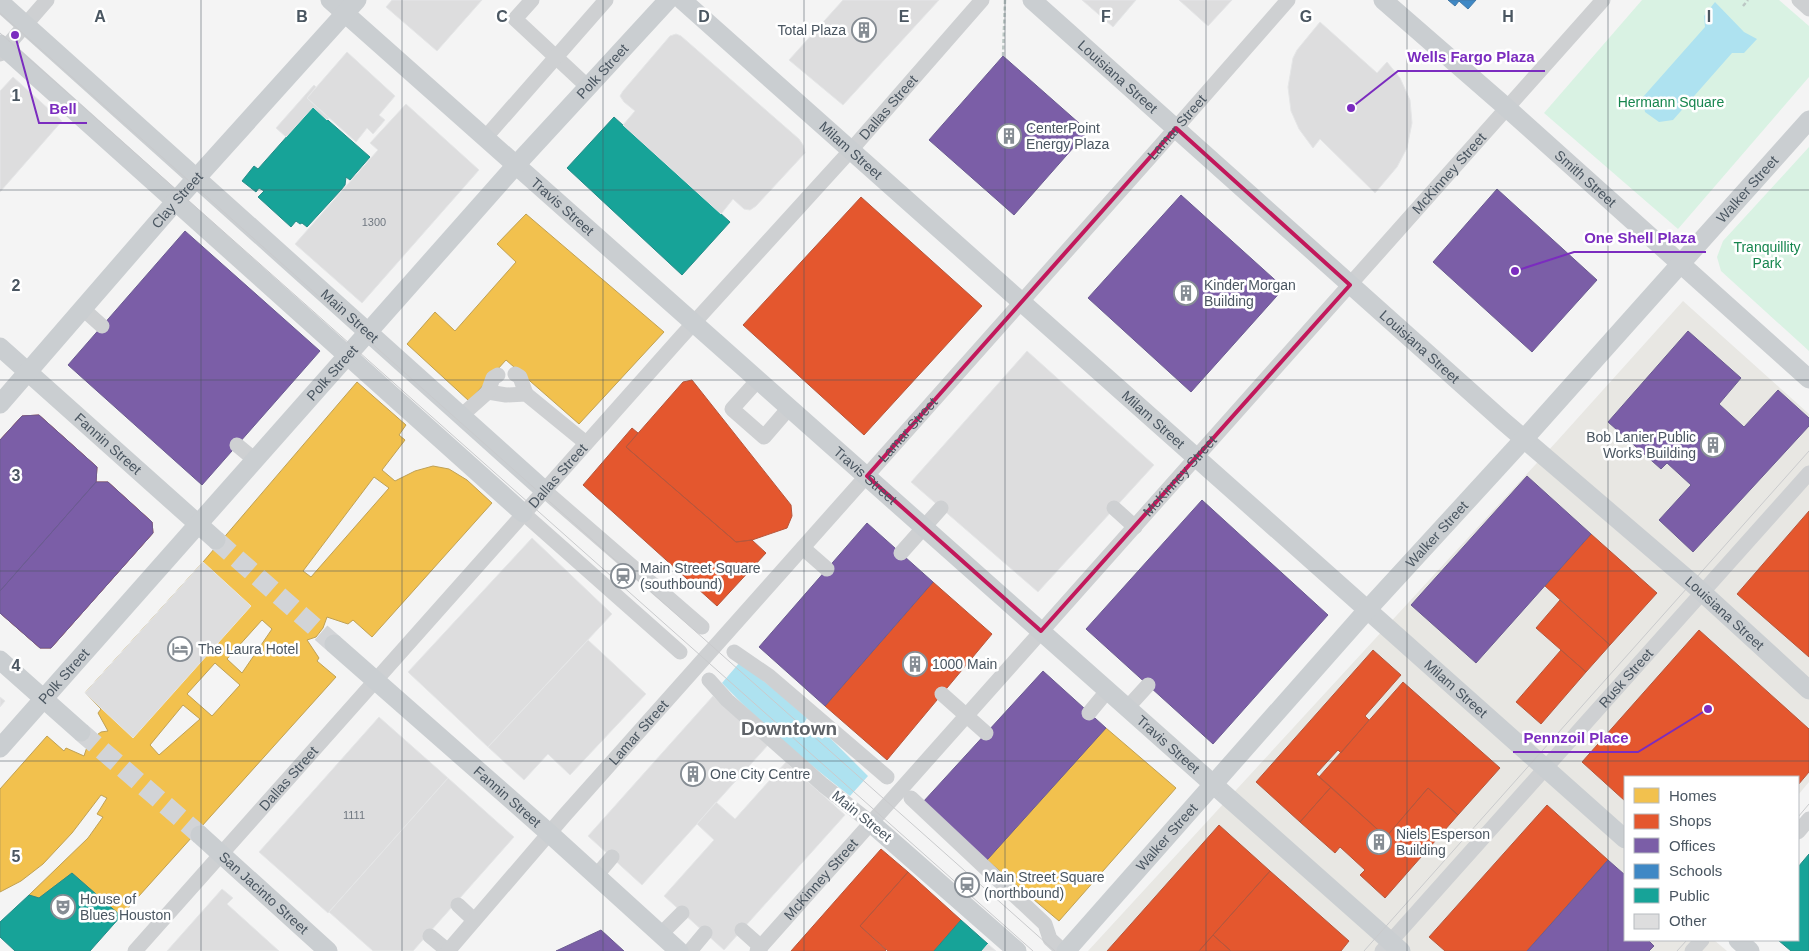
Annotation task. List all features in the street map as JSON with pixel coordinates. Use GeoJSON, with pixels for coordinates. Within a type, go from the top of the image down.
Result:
{"type":"FeatureCollection","features":[{"type":"Feature","properties":{"kind":"main road","name":"Travis Street"},"geometry":{"type":"LineString","coordinates":[[330,0],[351,7],[485,138],[1128,707],[1392,948]]}},
{"type":"Feature","properties":{"kind":"main road","name":"Polk Street"},"geometry":{"type":"LineString","coordinates":[[0,748],[516,166],[668,0]]}},
{"type":"Feature","properties":{"kind":"main road","name":"Milam Street"},"geometry":{"type":"LineString","coordinates":[[682,0],[1624,838]]}},
{"type":"Feature","properties":{"kind":"main road","name":"Louisiana Street"},"geometry":{"type":"LineString","coordinates":[[1032,0],[1524,439],[1702,592],[1809,690]]}},
{"type":"Feature","properties":{"kind":"main road","name":"Smith Street"},"geometry":{"type":"LineString","coordinates":[[1383,0],[1507,108],[1809,379]]}},
{"type":"Feature","properties":{"kind":"main road","name":"Main Street"},"geometry":{"type":"LineString","coordinates":[[0,2],[544,490]]}},
{"type":"Feature","properties":{"kind":"main road","name":"Clay Street"},"geometry":{"type":"LineString","coordinates":[[0,404],[197,177],[351,7]]}},
{"type":"Feature","properties":{"kind":"main road"},"geometry":{"type":"LineString","coordinates":[[2,49],[176,201],[347,357],[523,513]]}},
{"type":"Feature","properties":{"kind":"main road","name":"Walker Street"},"geometry":{"type":"LineString","coordinates":[[1065,951],[1368,609],[1524,439],[1809,120]]}},
{"type":"Feature","properties":{"kind":"main road","name":"Fannin Street"},"geometry":{"type":"LineString","coordinates":[[0,347],[216,540]]}},
{"type":"Feature","properties":{"kind":"main road","name":"Fannin Street"},"geometry":{"type":"LineString","coordinates":[[334,644],[549,833],[679,951]]}},
{"type":"Feature","properties":{"kind":"main road"},"geometry":{"type":"LineString","coordinates":[[0,660],[81,732]]}},
{"type":"Feature","properties":{"kind":"main road","name":"Main Street"},"geometry":{"type":"LineString","coordinates":[[871,822],[1016,951]]}},
{"type":"Feature","properties":{"kind":"main road","name":"San Jacinto Street"},"geometry":{"type":"LineString","coordinates":[[200,835],[328,951]]}},
{"type":"Feature","properties":{"kind":"main road"},"geometry":{"type":"LineString","coordinates":[[1739,941],[1750,951]]}},
{"type":"Feature","properties":{"kind":"street"},"geometry":{"type":"LineString","coordinates":[[2,49],[47,0]]}},
{"type":"Feature","properties":{"kind":"street"},"geometry":{"type":"LineString","coordinates":[[532,0],[515,19],[588,87]]}},
{"type":"Feature","properties":{"kind":"street"},"geometry":{"type":"LineString","coordinates":[[485,138],[606,0]]}},
{"type":"Feature","properties":{"kind":"street","name":"Dallas Street"},"geometry":{"type":"LineString","coordinates":[[135,951],[693,322],[851,150],[982,0]]}},
{"type":"Feature","properties":{"kind":"street","name":"Lamar Street"},"geometry":{"type":"LineString","coordinates":[[448,951],[549,833],[1288,0]]}},
{"type":"Feature","properties":{"kind":"street","name":"McKinney Street"},"geometry":{"type":"LineString","coordinates":[[759,949],[1603,0]]}},
{"type":"Feature","properties":{"kind":"street"},"geometry":{"type":"LineString","coordinates":[[1799,0],[1809,9]]}},
{"type":"Feature","properties":{"kind":"street"},"geometry":{"type":"LineString","coordinates":[[82,308],[102,326]]}},
{"type":"Feature","properties":{"kind":"street"},"geometry":{"type":"LineString","coordinates":[[516,374],[520,377],[526,394],[586,443]]}},
{"type":"Feature","properties":{"kind":"street"},"geometry":{"type":"LineString","coordinates":[[461,416],[488,392],[493,378],[498,375]]}},
{"type":"Feature","properties":{"kind":"street"},"geometry":{"type":"LineString","coordinates":[[758,380],[732,409],[764,437],[789,408]]}},
{"type":"Feature","properties":{"kind":"street"},"geometry":{"type":"LineString","coordinates":[[488,392],[506,395],[526,394]]}},
{"type":"Feature","properties":{"kind":"street"},"geometry":{"type":"LineString","coordinates":[[237,445],[255,460]]}},
{"type":"Feature","properties":{"kind":"street","name":"Rusk Street"},"geometry":{"type":"LineString","coordinates":[[1392,948],[1546,768],[1809,473]]}},
{"type":"Feature","properties":{"kind":"street","name":"Main Street"},"geometry":{"type":"LineString","coordinates":[[544,490],[702,627]]}},
{"type":"Feature","properties":{"kind":"street"},"geometry":{"type":"LineString","coordinates":[[901,553],[941,508]]}},
{"type":"Feature","properties":{"kind":"street"},"geometry":{"type":"LineString","coordinates":[[1114,508],[1135,527]]}},
{"type":"Feature","properties":{"kind":"street"},"geometry":{"type":"LineString","coordinates":[[523,513],[680,652]]}},
{"type":"Feature","properties":{"kind":"street"},"geometry":{"type":"LineString","coordinates":[[803,548],[827,569]]}},
{"type":"Feature","properties":{"kind":"street"},"geometry":{"type":"LineString","coordinates":[[734,652],[769,676],[886,777]]}},
{"type":"Feature","properties":{"kind":"street","name":"Main Street"},"geometry":{"type":"LineString","coordinates":[[709,680],[727,700],[823,785],[871,822]]}},
{"type":"Feature","properties":{"kind":"street"},"geometry":{"type":"LineString","coordinates":[[1128,707],[1148,685]]}},
{"type":"Feature","properties":{"kind":"street"},"geometry":{"type":"LineString","coordinates":[[1089,712],[1108,690]]}},
{"type":"Feature","properties":{"kind":"street"},"geometry":{"type":"LineString","coordinates":[[942,694],[986,733]]}},
{"type":"Feature","properties":{"kind":"street"},"geometry":{"type":"LineString","coordinates":[[911,798],[1046,924],[1050,939],[1065,951]]}},
{"type":"Feature","properties":{"kind":"street"},"geometry":{"type":"LineString","coordinates":[[1799,831],[1809,819]]}},
{"type":"Feature","properties":{"kind":"street"},"geometry":{"type":"LineString","coordinates":[[596,876],[612,857]]}},
{"type":"Feature","properties":{"kind":"street"},"geometry":{"type":"LineString","coordinates":[[458,906],[474,920]]}},
{"type":"Feature","properties":{"kind":"street"},"geometry":{"type":"LineString","coordinates":[[661,934],[682,912]]}},
{"type":"Feature","properties":{"kind":"street"},"geometry":{"type":"LineString","coordinates":[[742,930],[759,949]]}},
{"type":"Feature","properties":{"kind":"street"},"geometry":{"type":"LineString","coordinates":[[690,951],[705,933]]}},
{"type":"Feature","properties":{"kind":"street"},"geometry":{"type":"LineString","coordinates":[[430,936],[448,951]]}},
{"type":"Feature","properties":{"kind":"street"},"geometry":{"type":"LineString","coordinates":[[1692,951],[1701,941]]}},
{"type":"Feature","properties":{"kind":"path"},"geometry":{"type":"LineString","coordinates":[[1003,56],[1005,0]]}},
{"type":"Feature","properties":{"kind":"path"},"geometry":{"type":"LineString","coordinates":[[1743,6],[1748,0]]}},
{"type":"Feature","properties":{"kind":"highlighted area"},"geometry":{"type":"Polygon","coordinates":[[[1176,128],[1350,285],[1041,631],[867,476],[1176,128]]]}},
{"type":"Feature","properties":{"kind":"shaded area"},"geometry":{"type":"Polygon","coordinates":[[[1683,301],[1809,414],[1809,782],[1799,794],[1799,776],[1624,776],[1624,941],[1715,941],[1727,951],[1088,951],[1558,440],[1683,301]]]}},
{"type":"Feature","properties":{"kind":"green space","name":"Hermann Square"},"geometry":{"type":"Polygon","coordinates":[[[1642,0],[1779,0],[1809,26],[1809,77],[1678,229],[1544,113],[1642,0]]]}},
{"type":"Feature","properties":{"kind":"green space","name":"Tranquillity Park"},"geometry":{"type":"Polygon","coordinates":[[[1809,147],[1809,351],[1721,271],[1717,257],[1723,241],[1809,147]]]}},
{"type":"Feature","properties":{"kind":"water"},"geometry":{"type":"Polygon","coordinates":[[[1715,2],[1744,32],[1757,39],[1744,53],[1732,53],[1673,120],[1659,122],[1645,112],[1643,97],[1705,27],[1704,16],[1715,2]]]}},
{"type":"Feature","properties":{"kind":"water"},"geometry":{"type":"Polygon","coordinates":[[[740,662],[807,718],[804,723],[822,739],[827,735],[868,776],[850,796],[784,742],[722,683],[740,662]]]}},
{"type":"Feature","properties":{"kind":"building: Homes"},"geometry":{"type":"Polygon","coordinates":[[[526,214],[664,332],[579,424],[506,360],[469,401],[407,344],[435,312],[455,331],[516,262],[497,244],[526,214]]]}},
{"type":"Feature","properties":{"kind":"building: Homes","name":"The Laura Hotel"},"geometry":{"type":"Polygon","coordinates":[[[357,382],[406,425],[399,435],[405,440],[382,470],[395,481],[415,471],[433,466],[449,469],[467,480],[492,503],[372,637],[353,620],[348,624],[327,617],[323,628],[316,637],[307,640],[319,658],[317,661],[336,677],[121,916],[72,873],[39,898],[29,895],[88,838],[103,817],[97,814],[107,798],[101,795],[72,833],[43,864],[21,881],[0,892],[0,789],[47,736],[64,751],[66,748],[84,756],[87,747],[94,737],[101,732],[108,731],[98,713],[101,709],[85,693],[203,562],[357,382]],[[374,477],[303,571],[311,577],[389,488],[374,477]],[[262,620],[227,659],[242,673],[272,629],[262,620]],[[215,663],[187,694],[212,716],[240,685],[215,663]],[[183,705],[150,745],[159,755],[200,719],[183,705]]]}},
{"type":"Feature","properties":{"kind":"building: Homes"},"geometry":{"type":"Polygon","coordinates":[[[1106,728],[1176,788],[1059,921],[987,860],[1106,728]]]}},
{"type":"Feature","properties":{"kind":"building: Shops"},"geometry":{"type":"Polygon","coordinates":[[[861,197],[982,306],[864,435],[743,325],[861,197]]]}},
{"type":"Feature","properties":{"kind":"building: Shops"},"geometry":{"type":"Polygon","coordinates":[[[692,380],[791,505],[792,516],[787,528],[752,540],[736,542],[626,447],[683,382],[692,380]]]}},
{"type":"Feature","properties":{"kind":"building: Shops"},"geometry":{"type":"Polygon","coordinates":[[[39,415],[97,467],[96,482],[108,482],[152,522],[153,533],[51,648],[40,648],[0,613],[0,440],[22,416],[39,415]]]}},
{"type":"Feature","properties":{"kind":"building: Shops"},"geometry":{"type":"Polygon","coordinates":[[[632,428],[638,433],[626,447],[736,542],[752,540],[766,553],[717,606],[583,485],[632,428]]]}},
{"type":"Feature","properties":{"kind":"building: Shops"},"geometry":{"type":"Polygon","coordinates":[[[1809,511],[1809,657],[1737,594],[1809,511]]]}},
{"type":"Feature","properties":{"kind":"building: Shops"},"geometry":{"type":"Polygon","coordinates":[[[1591,534],[1657,593],[1610,645],[1545,586],[1591,534]]]}},
{"type":"Feature","properties":{"kind":"building: Shops","name":"1000 Main"},"geometry":{"type":"Polygon","coordinates":[[[933,582],[992,634],[887,760],[825,706],[933,582]]]}},
{"type":"Feature","properties":{"kind":"building: Shops"},"geometry":{"type":"Polygon","coordinates":[[[1560,600],[1610,645],[1586,672],[1536,628],[1560,600]]]}},
{"type":"Feature","properties":{"kind":"building: Shops"},"geometry":{"type":"Polygon","coordinates":[[[1699,630],[1809,729],[1809,772],[1799,784],[1799,776],[1624,776],[1624,800],[1582,762],[1699,630]]]}},
{"type":"Feature","properties":{"kind":"building: Shops"},"geometry":{"type":"Polygon","coordinates":[[[1373,650],[1401,675],[1365,716],[1369,720],[1341,753],[1338,750],[1316,774],[1331,787],[1300,822],[1256,782],[1373,650]]]}},
{"type":"Feature","properties":{"kind":"building: Shops"},"geometry":{"type":"Polygon","coordinates":[[[1561,650],[1586,672],[1541,724],[1516,702],[1561,650]]]}},
{"type":"Feature","properties":{"kind":"building: Shops"},"geometry":{"type":"Polygon","coordinates":[[[1403,682],[1500,768],[1458,815],[1428,788],[1386,837],[1319,777],[1403,682]]]}},
{"type":"Feature","properties":{"kind":"building: Shops","name":"Niels Esperson Building"},"geometry":{"type":"Polygon","coordinates":[[[1331,787],[1386,837],[1428,788],[1458,815],[1385,898],[1360,875],[1365,870],[1340,847],[1335,853],[1300,822],[1331,787]]]}},
{"type":"Feature","properties":{"kind":"building: Shops"},"geometry":{"type":"Polygon","coordinates":[[[1547,805],[1608,860],[1527,951],[1445,951],[1429,937],[1547,805]]]}},
{"type":"Feature","properties":{"kind":"building: Shops"},"geometry":{"type":"Polygon","coordinates":[[[1219,825],[1270,871],[1199,951],[1107,951],[1219,825]]]}},
{"type":"Feature","properties":{"kind":"building: Shops"},"geometry":{"type":"Polygon","coordinates":[[[881,849],[908,872],[860,926],[886,950],[791,951],[881,849]]]}},
{"type":"Feature","properties":{"kind":"building: Shops"},"geometry":{"type":"Polygon","coordinates":[[[1270,871],[1349,941],[1341,951],[1231,951],[1213,935],[1270,871]]]}},
{"type":"Feature","properties":{"kind":"building: Shops"},"geometry":{"type":"Polygon","coordinates":[[[908,872],[961,920],[934,951],[888,951],[860,926],[908,872]]]}},
{"type":"Feature","properties":{"kind":"building: Shops"},"geometry":{"type":"Polygon","coordinates":[[[1213,935],[1231,951],[1199,951],[1213,935]]]}},
{"type":"Feature","properties":{"kind":"building: Offices","name":"CenterPoint Energy Plaza"},"geometry":{"type":"Polygon","coordinates":[[[1003,56],[1088,131],[1014,215],[929,140],[1003,56]]]}},
{"type":"Feature","properties":{"kind":"building: Offices"},"geometry":{"type":"Polygon","coordinates":[[[1497,189],[1597,280],[1532,352],[1433,262],[1497,189]]]}},
{"type":"Feature","properties":{"kind":"building: Offices","name":"Kinder Morgan Building"},"geometry":{"type":"Polygon","coordinates":[[[1181,195],[1284,288],[1191,392],[1088,298],[1181,195]]]}},
{"type":"Feature","properties":{"kind":"building: Offices"},"geometry":{"type":"Polygon","coordinates":[[[185,231],[320,351],[202,485],[68,365],[185,231]]]}},
{"type":"Feature","properties":{"kind":"building: Offices","name":"Bob Lanier Public Works Building"},"geometry":{"type":"Polygon","coordinates":[[[1688,331],[1741,378],[1719,404],[1744,427],[1778,390],[1809,418],[1809,426],[1693,552],[1659,520],[1691,485],[1667,463],[1661,469],[1608,422],[1688,331]]]}},
{"type":"Feature","properties":{"kind":"building: Offices"},"geometry":{"type":"Polygon","coordinates":[[[39,415],[97,467],[96,482],[0,591],[0,440],[22,416],[39,415]]]}},
{"type":"Feature","properties":{"kind":"building: Offices"},"geometry":{"type":"Polygon","coordinates":[[[1527,476],[1591,534],[1476,663],[1411,605],[1527,476]]]}},
{"type":"Feature","properties":{"kind":"building: Offices"},"geometry":{"type":"Polygon","coordinates":[[[96,482],[108,482],[152,522],[153,533],[51,648],[40,648],[0,613],[0,591],[96,482]]]}},
{"type":"Feature","properties":{"kind":"building: Offices"},"geometry":{"type":"Polygon","coordinates":[[[1202,500],[1328,615],[1213,744],[1086,629],[1202,500]]]}},
{"type":"Feature","properties":{"kind":"building: Offices"},"geometry":{"type":"Polygon","coordinates":[[[867,523],[933,582],[825,706],[759,647],[867,523]]]}},
{"type":"Feature","properties":{"kind":"building: Offices"},"geometry":{"type":"Polygon","coordinates":[[[1043,671],[1106,728],[987,860],[923,802],[1043,671]]]}},
{"type":"Feature","properties":{"kind":"building: Offices"},"geometry":{"type":"Polygon","coordinates":[[[1608,860],[1624,874],[1624,941],[1649,941],[1654,946],[1649,951],[1527,951],[1608,860]]]}},
{"type":"Feature","properties":{"kind":"building: Offices"},"geometry":{"type":"Polygon","coordinates":[[[601,930],[624,951],[556,951],[601,930]]]}},
{"type":"Feature","properties":{"kind":"building: Schools"},"geometry":{"type":"Polygon","coordinates":[[[1448,0],[1476,0],[1468,9],[1459,1],[1455,6],[1448,0]]]}},
{"type":"Feature","properties":{"kind":"building: Public"},"geometry":{"type":"Polygon","coordinates":[[[313,107],[370,157],[350,180],[346,177],[345,185],[307,227],[296,221],[291,227],[258,197],[264,191],[259,188],[256,192],[242,181],[254,166],[258,169],[313,107]]]}},
{"type":"Feature","properties":{"kind":"building: Public"},"geometry":{"type":"Polygon","coordinates":[[[614,117],[730,222],[682,275],[567,168],[614,117]]]}},
{"type":"Feature","properties":{"kind":"building: Public"},"geometry":{"type":"Polygon","coordinates":[[[1809,854],[1809,951],[1791,951],[1779,941],[1799,941],[1799,866],[1809,854]]]}},
{"type":"Feature","properties":{"kind":"building: Public","name":"House of Blues Houston"},"geometry":{"type":"Polygon","coordinates":[[[72,873],[121,916],[90,951],[15,951],[0,937],[0,922],[29,895],[39,898],[72,873]]]}},
{"type":"Feature","properties":{"kind":"building: Public"},"geometry":{"type":"Polygon","coordinates":[[[961,920],[988,944],[982,951],[934,951],[961,920]]]}},
{"type":"Feature","properties":{"kind":"building: Other"},"geometry":{"type":"Polygon","coordinates":[[[392,0],[482,0],[437,51],[386,7],[392,0]]]}},
{"type":"Feature","properties":{"kind":"building: Other","name":"Total Plaza"},"geometry":{"type":"Polygon","coordinates":[[[843,0],[939,0],[843,105],[789,60],[843,0]]]}},
{"type":"Feature","properties":{"kind":"building: Other"},"geometry":{"type":"Polygon","coordinates":[[[1082,0],[1136,0],[1113,27],[1082,0]]]}},
{"type":"Feature","properties":{"kind":"building: Other"},"geometry":{"type":"Polygon","coordinates":[[[1179,0],[1232,0],[1208,26],[1179,0]]]}},
{"type":"Feature","properties":{"kind":"building: Other"},"geometry":{"type":"Polygon","coordinates":[[[1320,22],[1377,73],[1387,62],[1400,78],[1410,100],[1412,123],[1407,148],[1397,167],[1375,193],[1320,139],[1313,148],[1299,129],[1291,111],[1288,87],[1293,58],[1297,50],[1320,22]]]}},
{"type":"Feature","properties":{"kind":"building: Other"},"geometry":{"type":"Polygon","coordinates":[[[676,34],[681,36],[799,139],[803,145],[805,153],[756,206],[750,210],[744,209],[733,199],[721,214],[623,125],[635,111],[620,96],[670,36],[676,34]]]}},
{"type":"Feature","properties":{"kind":"building: Other"},"geometry":{"type":"Polygon","coordinates":[[[347,52],[395,96],[379,115],[385,120],[373,134],[367,128],[356,142],[307,98],[347,52]]]}},
{"type":"Feature","properties":{"kind":"building: Other"},"geometry":{"type":"Polygon","coordinates":[[[13,77],[62,121],[0,192],[0,91],[13,77]]]}},
{"type":"Feature","properties":{"kind":"building: Other"},"geometry":{"type":"Polygon","coordinates":[[[314,85],[316,87],[307,98],[329,118],[327,120],[313,107],[286,137],[276,128],[314,85]]]}},
{"type":"Feature","properties":{"kind":"building: Other"},"geometry":{"type":"Polygon","coordinates":[[[406,104],[479,170],[362,303],[295,244],[378,150],[370,143],[406,104]]]}},
{"type":"Feature","properties":{"kind":"building: Other"},"geometry":{"type":"Polygon","coordinates":[[[1027,351],[1154,465],[1038,592],[911,482],[1027,351]]]}},
{"type":"Feature","properties":{"kind":"building: Other"},"geometry":{"type":"Polygon","coordinates":[[[532,538],[612,614],[488,747],[408,672],[532,538]]]}},
{"type":"Feature","properties":{"kind":"building: Other"},"geometry":{"type":"Polygon","coordinates":[[[203,562],[251,606],[133,738],[85,693],[203,562]]]}},
{"type":"Feature","properties":{"kind":"building: Other"},"geometry":{"type":"Polygon","coordinates":[[[588,640],[646,694],[570,775],[548,754],[524,780],[488,747],[588,640]]]}},
{"type":"Feature","properties":{"kind":"building: Other","name":"One City Centre"},"geometry":{"type":"Polygon","coordinates":[[[713,696],[768,745],[642,885],[588,836],[713,696]]]}},
{"type":"Feature","properties":{"kind":"building: Other"},"geometry":{"type":"Polygon","coordinates":[[[0,697],[5,701],[0,707],[0,697]]]}},
{"type":"Feature","properties":{"kind":"building: Other"},"geometry":{"type":"Polygon","coordinates":[[[379,717],[448,778],[328,913],[259,852],[379,717]]]}},
{"type":"Feature","properties":{"kind":"building: Other"},"geometry":{"type":"Polygon","coordinates":[[[786,762],[845,815],[724,950],[664,896],[714,840],[697,824],[716,802],[735,819],[786,762]]]}},
{"type":"Feature","properties":{"kind":"building: Other"},"geometry":{"type":"Polygon","coordinates":[[[448,778],[514,837],[413,951],[373,951],[329,912],[448,778]]]}},
{"type":"Feature","properties":{"kind":"building: Other"},"geometry":{"type":"Polygon","coordinates":[[[222,889],[233,898],[227,904],[279,951],[167,951],[222,889]]]}},
{"type":"Feature","properties":{"kind":"building: Other"},"geometry":{"type":"Polygon","coordinates":[[[988,944],[996,951],[982,951],[988,944]]]}},
{"type":"Feature","properties":{"kind":"tunnel"},"geometry":{"type":"LineString","coordinates":[[216,540],[334,644]]}},
{"type":"Feature","properties":{"kind":"tunnel"},"geometry":{"type":"LineString","coordinates":[[81,732],[200,835]]}},
{"type":"Feature","properties":{"kind":"tram line"},"geometry":{"type":"LineString","coordinates":[[0,13],[1055,951]]}},
{"type":"Feature","properties":{"kind":"tram line"},"geometry":{"type":"LineString","coordinates":[[0,33],[1033,951]]}},
{"type":"Feature","properties":{"kind":"tram line"},"geometry":{"type":"LineString","coordinates":[[1364,951],[1809,451]]}},
{"type":"Feature","properties":{"kind":"tram line"},"geometry":{"type":"LineString","coordinates":[[1799,816],[1809,804]]}},
{"type":"Feature","properties":{"kind":"tram line"},"geometry":{"type":"LineString","coordinates":[[1677,951],[1686,941]]}},
{"type":"Feature","properties":{"kind":"place","name":"Total Plaza"},"geometry":{"type":"Point","coordinates":[864,30]}},
{"type":"Feature","properties":{"kind":"place","name":"Bell"},"geometry":{"type":"Point","coordinates":[15,35]}},
{"type":"Feature","properties":{"kind":"place","name":"Wells Fargo Plaza"},"geometry":{"type":"Point","coordinates":[1351,108]}},
{"type":"Feature","properties":{"kind":"place","name":"CenterPoint Energy Plaza"},"geometry":{"type":"Point","coordinates":[1009,136]}},
{"type":"Feature","properties":{"kind":"place","name":"One Shell Plaza"},"geometry":{"type":"Point","coordinates":[1515,271]}},
{"type":"Feature","properties":{"kind":"place","name":"Kinder Morgan Building"},"geometry":{"type":"Point","coordinates":[1186,293]}},
{"type":"Feature","properties":{"kind":"place","name":"Bob Lanier Public Works Building"},"geometry":{"type":"Point","coordinates":[1713,445]}},
{"type":"Feature","properties":{"kind":"place","name":"Main Street Square (southbound)"},"geometry":{"type":"Point","coordinates":[623,576]}},
{"type":"Feature","properties":{"kind":"place","name":"The Laura Hotel"},"geometry":{"type":"Point","coordinates":[180,649]}},
{"type":"Feature","properties":{"kind":"place","name":"1000 Main"},"geometry":{"type":"Point","coordinates":[915,664]}},
{"type":"Feature","properties":{"kind":"place","name":"Pennzoil Place"},"geometry":{"type":"Point","coordinates":[1708,709]}},
{"type":"Feature","properties":{"kind":"place","name":"One City Centre"},"geometry":{"type":"Point","coordinates":[693,774]}},
{"type":"Feature","properties":{"kind":"place","name":"Niels Esperson Building"},"geometry":{"type":"Point","coordinates":[1379,842]}},
{"type":"Feature","properties":{"kind":"place","name":"Main Street Square (northbound)"},"geometry":{"type":"Point","coordinates":[967,885]}},
{"type":"Feature","properties":{"kind":"place","name":"House of Blues Houston"},"geometry":{"type":"Point","coordinates":[63,907]}},
{"type":"Feature","properties":{"kind":"district","name":"Downtown"},"geometry":{"type":"Point","coordinates":[789,728]}}]}
